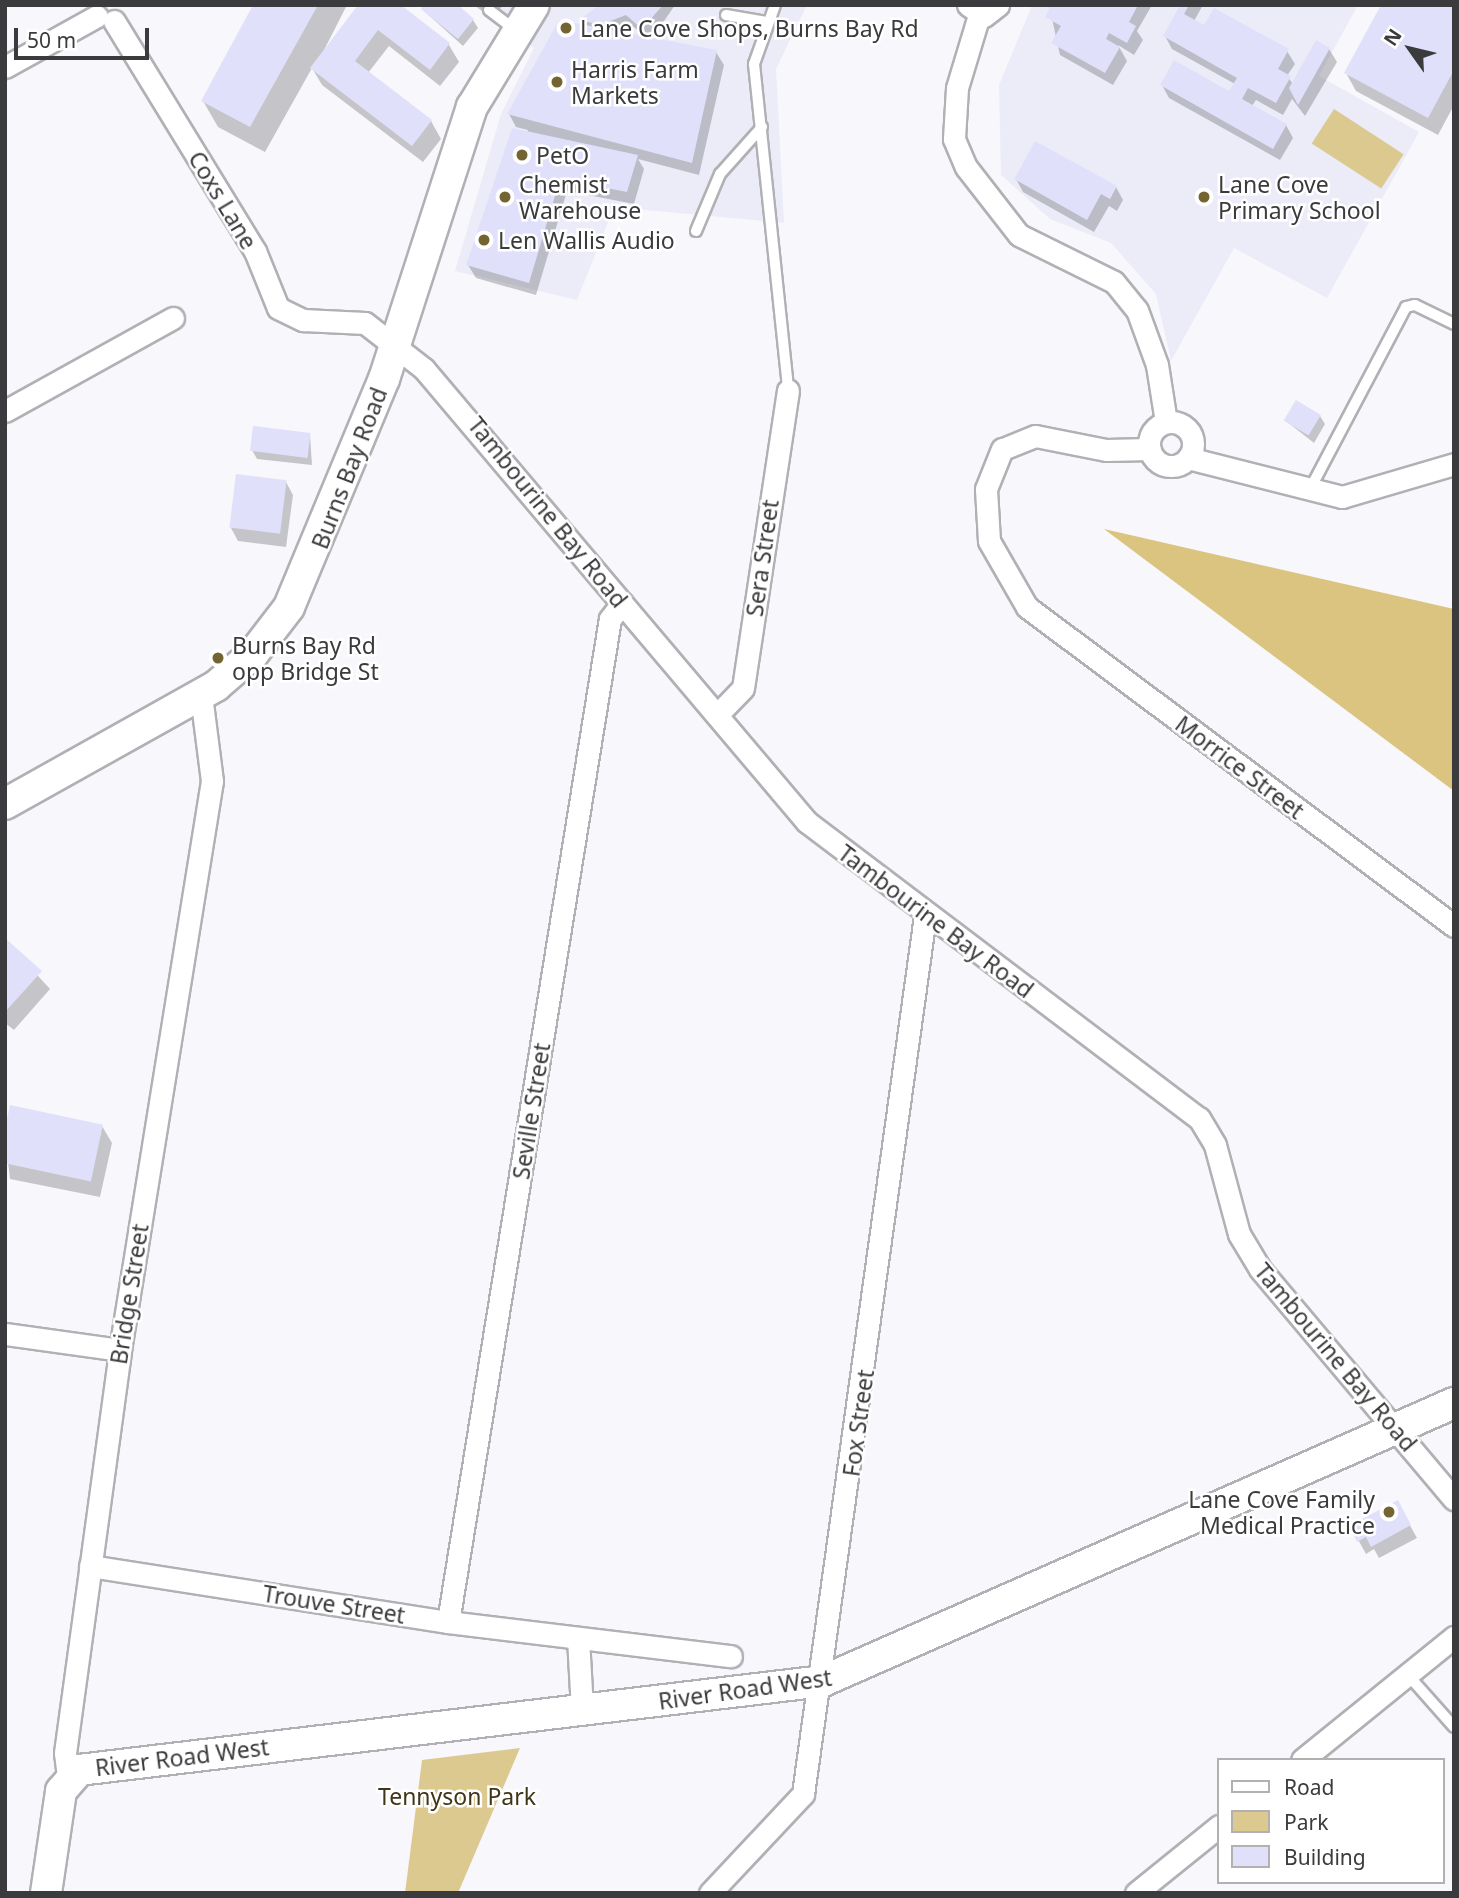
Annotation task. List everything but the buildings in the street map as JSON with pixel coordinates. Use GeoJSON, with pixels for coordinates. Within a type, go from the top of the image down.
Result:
{"type":"FeatureCollection","features":[{"type":"Feature","properties":{"kind":"main road","name":"Burns Bay Road"},"geometry":{"type":"LineString","coordinates":[[5,804],[201,695],[242,666],[296,596],[395,345],[472,107],[516,30],[534,5]]}},
{"type":"Feature","properties":{"kind":"main road","name":"River Road West"},"geometry":{"type":"LineString","coordinates":[[68,1777],[91,1767],[823,1681],[1454,1403]]}},
{"type":"Feature","properties":{"kind":"main road","name":"Bridge Street"},"geometry":{"type":"LineString","coordinates":[[46,1893],[57,1806],[68,1777]]}},
{"type":"Feature","properties":{"kind":"street"},"geometry":{"type":"LineString","coordinates":[[982,9],[957,88],[954,139],[966,167],[1019,235],[1114,282],[1137,310],[1157,365],[1166,422]]}},
{"type":"Feature","properties":{"kind":"street"},"geometry":{"type":"LineString","coordinates":[[5,67],[107,12]]}},
{"type":"Feature","properties":{"kind":"street","name":"Coxs Lane"},"geometry":{"type":"LineString","coordinates":[[107,12],[256,251],[278,308],[303,320],[356,320],[395,345]]}},
{"type":"Feature","properties":{"kind":"street"},"geometry":{"type":"LineString","coordinates":[[5,411],[173,318]]}},
{"type":"Feature","properties":{"kind":"street","name":"Tambourine Bay Road"},"geometry":{"type":"LineString","coordinates":[[395,345],[458,402],[622,603],[807,822],[925,916],[1199,1118],[1254,1260],[1454,1499]]}},
{"type":"Feature","properties":{"kind":"street","name":"Sera Street"},"geometry":{"type":"LineString","coordinates":[[717,715],[743,688],[788,390]]}},
{"type":"Feature","properties":{"kind":"street"},"geometry":{"type":"LineString","coordinates":[[1166,422],[1151,434],[1150,449],[1163,464],[1188,458],[1309,491],[1342,497],[1369,493],[1454,464]]}},
{"type":"Feature","properties":{"kind":"street"},"geometry":{"type":"LineString","coordinates":[[1166,422],[1190,432],[1188,458]]}},
{"type":"Feature","properties":{"kind":"street","name":"Morrice Street"},"geometry":{"type":"LineString","coordinates":[[1150,449],[1107,450],[1035,436],[1003,449],[986,489],[989,541],[1027,607],[1454,926]]}},
{"type":"Feature","properties":{"kind":"street","name":"Seville Street"},"geometry":{"type":"LineString","coordinates":[[448,1622],[610,619],[622,603]]}},
{"type":"Feature","properties":{"kind":"street","name":"Bridge Street"},"geometry":{"type":"LineString","coordinates":[[68,1777],[65,1753],[120,1350],[212,781],[201,695]]}},
{"type":"Feature","properties":{"kind":"street","name":"Fox Street"},"geometry":{"type":"LineString","coordinates":[[710,1893],[803,1794],[823,1681],[925,916]]}},
{"type":"Feature","properties":{"kind":"street"},"geometry":{"type":"LineString","coordinates":[[5,1334],[120,1350]]}},
{"type":"Feature","properties":{"kind":"street","name":"Trouve Street"},"geometry":{"type":"LineString","coordinates":[[90,1566],[448,1622],[731,1656]]}},
{"type":"Feature","properties":{"kind":"street"},"geometry":{"type":"LineString","coordinates":[[1305,1758],[1454,1637]]}},
{"type":"Feature","properties":{"kind":"street"},"geometry":{"type":"LineString","coordinates":[[578,1638],[582,1710]]}},
{"type":"Feature","properties":{"kind":"street"},"geometry":{"type":"LineString","coordinates":[[1136,1893],[1218,1827]]}},
{"type":"Feature","properties":{"kind":"lane"},"geometry":{"type":"LineString","coordinates":[[775,5],[766,22],[754,64],[788,390]]}},
{"type":"Feature","properties":{"kind":"lane"},"geometry":{"type":"LineString","coordinates":[[489,10],[516,30]]}},
{"type":"Feature","properties":{"kind":"lane"},"geometry":{"type":"LineString","coordinates":[[726,15],[766,22]]}},
{"type":"Feature","properties":{"kind":"lane"},"geometry":{"type":"LineString","coordinates":[[696,231],[720,174],[762,127]]}},
{"type":"Feature","properties":{"kind":"lane"},"geometry":{"type":"LineString","coordinates":[[1309,491],[1406,307],[1415,305],[1454,324]]}},
{"type":"Feature","properties":{"kind":"lane"},"geometry":{"type":"LineString","coordinates":[[1409,1675],[1454,1727]]}},
{"type":"Feature","properties":{"kind":"shaded area"},"geometry":{"type":"Polygon","coordinates":[[[477,5],[807,5],[776,69],[784,223],[614,207],[577,300],[455,271],[501,114],[534,48],[477,5]]]}},
{"type":"Feature","properties":{"kind":"shaded area","name":"Lane Cove Primary School"},"geometry":{"type":"Polygon","coordinates":[[[1032,5],[1358,5],[1319,76],[1419,132],[1327,298],[1234,248],[1171,361],[1156,294],[1111,243],[1050,219],[1001,175],[999,85],[1032,5]]]}},
{"type":"Feature","properties":{"kind":"shaded area"},"geometry":{"type":"Polygon","coordinates":[[[1104,529],[1454,609],[1454,791],[1104,529]]]}},
{"type":"Feature","properties":{"kind":"green space"},"geometry":{"type":"Polygon","coordinates":[[[1334,109],[1404,154],[1381,189],[1312,143],[1334,109]]]}},
{"type":"Feature","properties":{"kind":"green space","name":"Tennyson Park"},"geometry":{"type":"Polygon","coordinates":[[[520,1748],[458,1893],[405,1893],[422,1760],[520,1748]]]}},
{"type":"Feature","properties":{"kind":"place","name":"Lane Cove Shops, Burns Bay Rd"},"geometry":{"type":"Point","coordinates":[566,28]}},
{"type":"Feature","properties":{"kind":"place","name":"Harris Farm Markets"},"geometry":{"type":"Point","coordinates":[557,82]}},
{"type":"Feature","properties":{"kind":"place","name":"PetO"},"geometry":{"type":"Point","coordinates":[522,155]}},
{"type":"Feature","properties":{"kind":"place","name":"Chemist Warehouse"},"geometry":{"type":"Point","coordinates":[505,197]}},
{"type":"Feature","properties":{"kind":"place","name":"Lane Cove Primary School"},"geometry":{"type":"Point","coordinates":[1204,197]}},
{"type":"Feature","properties":{"kind":"place","name":"Len Wallis Audio"},"geometry":{"type":"Point","coordinates":[484,240]}},
{"type":"Feature","properties":{"kind":"place","name":"Burns Bay Rd opp Bridge St"},"geometry":{"type":"Point","coordinates":[218,658]}},
{"type":"Feature","properties":{"kind":"place","name":"Lane Cove Family Medical Practice"},"geometry":{"type":"Point","coordinates":[1389,1512]}}]}
